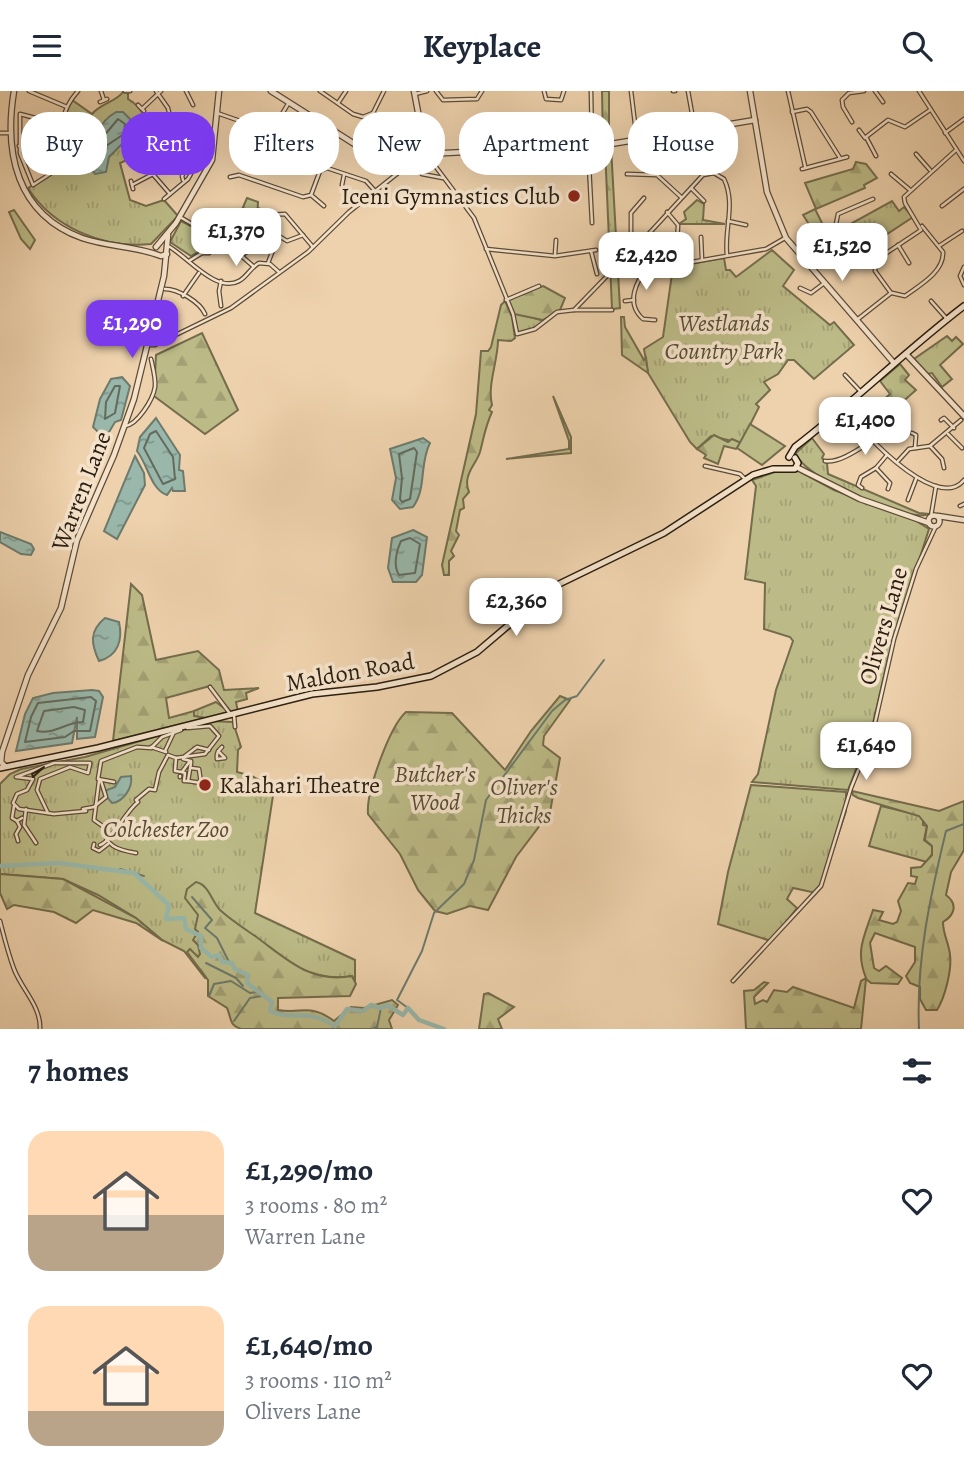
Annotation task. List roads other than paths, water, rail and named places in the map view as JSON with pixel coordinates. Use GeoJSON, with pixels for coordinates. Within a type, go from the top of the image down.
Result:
{"type":"FeatureCollection","features":[{"type":"Feature","properties":{"kind":"main road"},"geometry":{"type":"LineString","coordinates":[[785,466],[796,463],[798,445],[863,393],[893,362],[907,355],[964,306]]}},
{"type":"Feature","properties":{"kind":"main road","name":"Maldon Road"},"geometry":{"type":"LineString","coordinates":[[2,769],[312,694],[377,687],[431,675],[454,666],[502,633],[552,588],[664,533],[745,479],[796,463]]}},
{"type":"Feature","properties":{"kind":"street"},"geometry":{"type":"LineString","coordinates":[[15,91],[9,133],[20,180],[30,198],[52,220],[82,237],[163,254],[179,253]]}},
{"type":"Feature","properties":{"kind":"street"},"geometry":{"type":"LineString","coordinates":[[29,91],[67,107]]}},
{"type":"Feature","properties":{"kind":"street"},"geometry":{"type":"LineString","coordinates":[[65,112],[78,91]]}},
{"type":"Feature","properties":{"kind":"street"},"geometry":{"type":"LineString","coordinates":[[101,91],[104,101]]}},
{"type":"Feature","properties":{"kind":"street"},"geometry":{"type":"LineString","coordinates":[[125,91],[130,91]]}},
{"type":"Feature","properties":{"kind":"street"},"geometry":{"type":"LineString","coordinates":[[186,91],[193,104]]}},
{"type":"Feature","properties":{"kind":"street"},"geometry":{"type":"LineString","coordinates":[[158,245],[180,217],[212,160],[219,91]]}},
{"type":"Feature","properties":{"kind":"street"},"geometry":{"type":"LineString","coordinates":[[271,91],[353,143]]}},
{"type":"Feature","properties":{"kind":"street"},"geometry":{"type":"LineString","coordinates":[[320,91],[353,112]]}},
{"type":"Feature","properties":{"kind":"street"},"geometry":{"type":"LineString","coordinates":[[338,104],[346,91]]}},
{"type":"Feature","properties":{"kind":"street"},"geometry":{"type":"LineString","coordinates":[[374,112],[384,91]]}},
{"type":"Feature","properties":{"kind":"street"},"geometry":{"type":"LineString","coordinates":[[418,112],[414,93],[427,91]]}},
{"type":"Feature","properties":{"kind":"street"},"geometry":{"type":"LineString","coordinates":[[436,91],[443,100],[480,98],[482,91]]}},
{"type":"Feature","properties":{"kind":"street"},"geometry":{"type":"LineString","coordinates":[[544,91],[546,99],[552,101],[561,100],[564,91]]}},
{"type":"Feature","properties":{"kind":"street"},"geometry":{"type":"LineString","coordinates":[[591,91],[591,112]]}},
{"type":"Feature","properties":{"kind":"street"},"geometry":{"type":"LineString","coordinates":[[631,91],[634,112]]}},
{"type":"Feature","properties":{"kind":"street"},"geometry":{"type":"LineString","coordinates":[[688,91],[692,112]]}},
{"type":"Feature","properties":{"kind":"street"},"geometry":{"type":"LineString","coordinates":[[750,91],[767,192],[786,238],[893,362]]}},
{"type":"Feature","properties":{"kind":"street"},"geometry":{"type":"LineString","coordinates":[[788,91],[804,167],[847,157]]}},
{"type":"Feature","properties":{"kind":"street"},"geometry":{"type":"LineString","coordinates":[[852,123],[843,107],[843,99],[849,93],[864,91]]}},
{"type":"Feature","properties":{"kind":"street"},"geometry":{"type":"LineString","coordinates":[[876,91],[883,101]]}},
{"type":"Feature","properties":{"kind":"street"},"geometry":{"type":"LineString","coordinates":[[919,91],[964,161]]}},
{"type":"Feature","properties":{"kind":"street"},"geometry":{"type":"LineString","coordinates":[[138,105],[143,110],[159,92],[170,112]]}},
{"type":"Feature","properties":{"kind":"street"},"geometry":{"type":"LineString","coordinates":[[462,92],[462,99]]}},
{"type":"Feature","properties":{"kind":"street"},"geometry":{"type":"LineString","coordinates":[[283,112],[288,104]]}},
{"type":"Feature","properties":{"kind":"street"},"geometry":{"type":"LineString","coordinates":[[792,111],[807,109],[811,112],[840,158]]}},
{"type":"Feature","properties":{"kind":"street"},"geometry":{"type":"LineString","coordinates":[[865,138],[888,120],[905,127],[930,110]]}},
{"type":"Feature","properties":{"kind":"street"},"geometry":{"type":"LineString","coordinates":[[216,113],[229,117]]}},
{"type":"Feature","properties":{"kind":"street"},"geometry":{"type":"LineString","coordinates":[[21,115],[21,156]]}},
{"type":"Feature","properties":{"kind":"street"},"geometry":{"type":"LineString","coordinates":[[945,133],[964,119]]}},
{"type":"Feature","properties":{"kind":"street"},"geometry":{"type":"LineString","coordinates":[[738,123],[755,120]]}},
{"type":"Feature","properties":{"kind":"street"},"geometry":{"type":"LineString","coordinates":[[859,130],[876,156]]}},
{"type":"Feature","properties":{"kind":"street"},"geometry":{"type":"LineString","coordinates":[[0,133],[9,133]]}},
{"type":"Feature","properties":{"kind":"street"},"geometry":{"type":"LineString","coordinates":[[922,226],[876,260],[874,265],[891,293],[896,296],[905,296],[935,273],[944,255],[905,203],[904,197],[956,150]]}},
{"type":"Feature","properties":{"kind":"street"},"geometry":{"type":"LineString","coordinates":[[916,154],[931,171]]}},
{"type":"Feature","properties":{"kind":"street"},"geometry":{"type":"LineString","coordinates":[[339,172],[366,181],[375,191]]}},
{"type":"Feature","properties":{"kind":"street"},"geometry":{"type":"LineString","coordinates":[[342,185],[345,174]]}},
{"type":"Feature","properties":{"kind":"street"},"geometry":{"type":"LineString","coordinates":[[627,174],[657,174],[681,198]]}},
{"type":"Feature","properties":{"kind":"street"},"geometry":{"type":"LineString","coordinates":[[891,174],[910,190]]}},
{"type":"Feature","properties":{"kind":"street"},"geometry":{"type":"LineString","coordinates":[[27,175],[33,185],[48,175]]}},
{"type":"Feature","properties":{"kind":"street"},"geometry":{"type":"LineString","coordinates":[[132,185],[151,175]]}},
{"type":"Feature","properties":{"kind":"street"},"geometry":{"type":"LineString","coordinates":[[154,175],[170,194]]}},
{"type":"Feature","properties":{"kind":"street"},"geometry":{"type":"LineString","coordinates":[[183,175],[183,180]]}},
{"type":"Feature","properties":{"kind":"street"},"geometry":{"type":"LineString","coordinates":[[164,199],[190,175]]}},
{"type":"Feature","properties":{"kind":"street"},"geometry":{"type":"LineString","coordinates":[[312,195],[321,175]]}},
{"type":"Feature","properties":{"kind":"street"},"geometry":{"type":"LineString","coordinates":[[149,345],[155,345],[220,315],[313,247],[395,175]]}},
{"type":"Feature","properties":{"kind":"street"},"geometry":{"type":"LineString","coordinates":[[427,175],[443,178]]}},
{"type":"Feature","properties":{"kind":"street"},"geometry":{"type":"LineString","coordinates":[[441,175],[474,218],[517,334],[535,329],[557,312],[612,310]]}},
{"type":"Feature","properties":{"kind":"street"},"geometry":{"type":"LineString","coordinates":[[591,175],[592,222]]}},
{"type":"Feature","properties":{"kind":"street"},"geometry":{"type":"LineString","coordinates":[[650,265],[645,256],[643,240],[702,175]]}},
{"type":"Feature","properties":{"kind":"street"},"geometry":{"type":"LineString","coordinates":[[717,175],[727,183],[730,211],[727,255]]}},
{"type":"Feature","properties":{"kind":"street"},"geometry":{"type":"LineString","coordinates":[[233,177],[262,183],[303,197],[312,195]]}},
{"type":"Feature","properties":{"kind":"street"},"geometry":{"type":"LineString","coordinates":[[260,191],[262,183]]}},
{"type":"Feature","properties":{"kind":"street"},"geometry":{"type":"LineString","coordinates":[[691,188],[704,201]]}},
{"type":"Feature","properties":{"kind":"street"},"geometry":{"type":"LineString","coordinates":[[942,206],[964,190]]}},
{"type":"Feature","properties":{"kind":"street"},"geometry":{"type":"LineString","coordinates":[[312,195],[324,206]]}},
{"type":"Feature","properties":{"kind":"street"},"geometry":{"type":"LineString","coordinates":[[643,240],[631,234],[630,217],[644,198]]}},
{"type":"Feature","properties":{"kind":"street"},"geometry":{"type":"LineString","coordinates":[[805,260],[832,244],[838,214],[873,199]]}},
{"type":"Feature","properties":{"kind":"street"},"geometry":{"type":"LineString","coordinates":[[259,210],[268,215],[284,213],[313,247]]}},
{"type":"Feature","properties":{"kind":"street"},"geometry":{"type":"LineString","coordinates":[[667,212],[678,225],[677,243]]}},
{"type":"Feature","properties":{"kind":"street"},"geometry":{"type":"LineString","coordinates":[[234,213],[223,231],[229,245],[253,266]]}},
{"type":"Feature","properties":{"kind":"street"},"geometry":{"type":"LineString","coordinates":[[180,217],[196,226],[196,220]]}},
{"type":"Feature","properties":{"kind":"street"},"geometry":{"type":"LineString","coordinates":[[728,221],[746,225]]}},
{"type":"Feature","properties":{"kind":"street"},"geometry":{"type":"LineString","coordinates":[[271,231],[287,241],[303,235]]}},
{"type":"Feature","properties":{"kind":"street"},"geometry":{"type":"LineString","coordinates":[[939,246],[962,231]]}},
{"type":"Feature","properties":{"kind":"street","name":"Warren Lane"},"geometry":{"type":"LineString","coordinates":[[163,254],[168,245],[168,235]]}},
{"type":"Feature","properties":{"kind":"street"},"geometry":{"type":"LineString","coordinates":[[701,237],[702,260]]}},
{"type":"Feature","properties":{"kind":"street"},"geometry":{"type":"LineString","coordinates":[[650,265],[662,267],[766,249],[786,238]]}},
{"type":"Feature","properties":{"kind":"street"},"geometry":{"type":"LineString","coordinates":[[555,256],[556,240]]}},
{"type":"Feature","properties":{"kind":"street"},"geometry":{"type":"LineString","coordinates":[[241,256],[259,243]]}},
{"type":"Feature","properties":{"kind":"street","name":"Warren Lane"},"geometry":{"type":"LineString","coordinates":[[2,769],[1,760],[28,675],[61,608],[84,520],[125,426],[149,345],[165,271],[163,254],[158,245]]}},
{"type":"Feature","properties":{"kind":"street"},"geometry":{"type":"LineString","coordinates":[[139,249],[168,245],[189,261],[199,273],[221,281],[237,282],[253,266],[268,263]]}},
{"type":"Feature","properties":{"kind":"street"},"geometry":{"type":"LineString","coordinates":[[898,245],[909,263]]}},
{"type":"Feature","properties":{"kind":"street"},"geometry":{"type":"LineString","coordinates":[[486,249],[555,256],[596,250]]}},
{"type":"Feature","properties":{"kind":"street"},"geometry":{"type":"LineString","coordinates":[[268,263],[273,250]]}},
{"type":"Feature","properties":{"kind":"street"},"geometry":{"type":"LineString","coordinates":[[189,261],[207,251]]}},
{"type":"Feature","properties":{"kind":"street"},"geometry":{"type":"LineString","coordinates":[[592,251],[597,274]]}},
{"type":"Feature","properties":{"kind":"street"},"geometry":{"type":"LineString","coordinates":[[268,263],[279,272]]}},
{"type":"Feature","properties":{"kind":"street"},"geometry":{"type":"LineString","coordinates":[[650,265],[635,283],[634,300],[639,316],[655,320]]}},
{"type":"Feature","properties":{"kind":"street"},"geometry":{"type":"LineString","coordinates":[[964,267],[960,276],[964,285]]}},
{"type":"Feature","properties":{"kind":"street"},"geometry":{"type":"LineString","coordinates":[[634,268],[641,274]]}},
{"type":"Feature","properties":{"kind":"street"},"geometry":{"type":"LineString","coordinates":[[183,296],[199,273]]}},
{"type":"Feature","properties":{"kind":"street"},"geometry":{"type":"LineString","coordinates":[[574,310],[607,276]]}},
{"type":"Feature","properties":{"kind":"street"},"geometry":{"type":"LineString","coordinates":[[952,278],[960,276]]}},
{"type":"Feature","properties":{"kind":"street"},"geometry":{"type":"LineString","coordinates":[[221,281],[221,306]]}},
{"type":"Feature","properties":{"kind":"street"},"geometry":{"type":"LineString","coordinates":[[800,288],[811,293],[825,282]]}},
{"type":"Feature","properties":{"kind":"street"},"geometry":{"type":"LineString","coordinates":[[506,300],[539,286]]}},
{"type":"Feature","properties":{"kind":"street"},"geometry":{"type":"LineString","coordinates":[[168,287],[199,304],[205,314]]}},
{"type":"Feature","properties":{"kind":"street"},"geometry":{"type":"LineString","coordinates":[[858,319],[891,293]]}},
{"type":"Feature","properties":{"kind":"street"},"geometry":{"type":"LineString","coordinates":[[625,301],[634,300]]}},
{"type":"Feature","properties":{"kind":"street"},"geometry":{"type":"LineString","coordinates":[[931,301],[947,319]]}},
{"type":"Feature","properties":{"kind":"street"},"geometry":{"type":"LineString","coordinates":[[898,461],[909,449],[930,446],[948,434],[963,418],[907,355]]}},
{"type":"Feature","properties":{"kind":"street"},"geometry":{"type":"LineString","coordinates":[[125,426],[133,423],[152,398],[155,381],[151,359]]}},
{"type":"Feature","properties":{"kind":"street"},"geometry":{"type":"LineString","coordinates":[[845,375],[863,393]]}},
{"type":"Feature","properties":{"kind":"street"},"geometry":{"type":"LineString","coordinates":[[943,418],[954,428]]}},
{"type":"Feature","properties":{"kind":"street"},"geometry":{"type":"LineString","coordinates":[[899,419],[899,425]]}},
{"type":"Feature","properties":{"kind":"street"},"geometry":{"type":"LineString","coordinates":[[827,463],[874,442],[890,427],[905,424]]}},
{"type":"Feature","properties":{"kind":"street"},"geometry":{"type":"LineString","coordinates":[[915,448],[916,434]]}},
{"type":"Feature","properties":{"kind":"street"},"geometry":{"type":"LineString","coordinates":[[948,434],[960,447],[963,440]]}},
{"type":"Feature","properties":{"kind":"street"},"geometry":{"type":"LineString","coordinates":[[874,442],[916,479],[936,486],[954,488],[964,480]]}},
{"type":"Feature","properties":{"kind":"street"},"geometry":{"type":"LineString","coordinates":[[930,446],[944,466],[950,464]]}},
{"type":"Feature","properties":{"kind":"street"},"geometry":{"type":"LineString","coordinates":[[858,486],[863,474],[876,468],[887,455]]}},
{"type":"Feature","properties":{"kind":"street"},"geometry":{"type":"LineString","coordinates":[[796,463],[873,504],[934,522],[964,520]]}},
{"type":"Feature","properties":{"kind":"street"},"geometry":{"type":"LineString","coordinates":[[705,466],[740,474],[745,479]]}},
{"type":"Feature","properties":{"kind":"street"},"geometry":{"type":"LineString","coordinates":[[876,468],[892,482],[888,489]]}},
{"type":"Feature","properties":{"kind":"street"},"geometry":{"type":"LineString","coordinates":[[910,499],[916,479]]}},
{"type":"Feature","properties":{"kind":"street","name":"Olivers Lane"},"geometry":{"type":"LineString","coordinates":[[733,981],[821,886],[850,788],[872,736],[894,639],[934,522],[936,486]]}},
{"type":"Feature","properties":{"kind":"street"},"geometry":{"type":"LineString","coordinates":[[210,687],[232,715],[235,727]]}},
{"type":"Feature","properties":{"kind":"street"},"geometry":{"type":"LineString","coordinates":[[14,806],[48,813],[85,810],[106,797],[98,775],[101,761],[137,747],[151,747],[176,758],[184,758],[209,750],[219,736],[215,728],[201,726],[174,732],[158,739],[151,747]]}},
{"type":"Feature","properties":{"kind":"street"},"geometry":{"type":"LineString","coordinates":[[94,844],[93,848],[99,851],[107,844],[123,817],[138,802],[136,800],[149,789],[155,790],[174,732]]}},
{"type":"Feature","properties":{"kind":"street"},"geometry":{"type":"LineString","coordinates":[[157,749],[158,739]]}},
{"type":"Feature","properties":{"kind":"street"},"geometry":{"type":"LineString","coordinates":[[184,758],[197,747],[209,750]]}},
{"type":"Feature","properties":{"kind":"street"},"geometry":{"type":"LineString","coordinates":[[218,751],[222,747]]}},
{"type":"Feature","properties":{"kind":"street"},"geometry":{"type":"LineString","coordinates":[[118,755],[124,759]]}},
{"type":"Feature","properties":{"kind":"street"},"geometry":{"type":"LineString","coordinates":[[186,781],[184,772],[193,756]]}},
{"type":"Feature","properties":{"kind":"street"},"geometry":{"type":"LineString","coordinates":[[176,758],[175,771],[200,769],[198,784],[186,781]]}},
{"type":"Feature","properties":{"kind":"street"},"geometry":{"type":"LineString","coordinates":[[184,758],[191,761]]}},
{"type":"Feature","properties":{"kind":"street"},"geometry":{"type":"LineString","coordinates":[[11,791],[17,794],[27,790],[33,779],[16,776],[39,767],[69,762],[90,764]]}},
{"type":"Feature","properties":{"kind":"street"},"geometry":{"type":"LineString","coordinates":[[83,766],[90,764]]}},
{"type":"Feature","properties":{"kind":"street"},"geometry":{"type":"LineString","coordinates":[[43,810],[37,790],[40,779],[69,767],[88,773],[90,764]]}},
{"type":"Feature","properties":{"kind":"street"},"geometry":{"type":"LineString","coordinates":[[89,769],[98,775]]}},
{"type":"Feature","properties":{"kind":"street"},"geometry":{"type":"LineString","coordinates":[[184,772],[186,781]]}},
{"type":"Feature","properties":{"kind":"street"},"geometry":{"type":"LineString","coordinates":[[199,774],[205,774]]}},
{"type":"Feature","properties":{"kind":"street"},"geometry":{"type":"LineString","coordinates":[[100,781],[111,779],[114,782]]}},
{"type":"Feature","properties":{"kind":"street"},"geometry":{"type":"LineString","coordinates":[[100,781],[94,806],[94,820],[104,827],[107,844]]}},
{"type":"Feature","properties":{"kind":"street"},"geometry":{"type":"LineString","coordinates":[[17,794],[12,815],[36,842]]}},
{"type":"Feature","properties":{"kind":"street"},"geometry":{"type":"LineString","coordinates":[[18,841],[16,834],[26,809]]}},
{"type":"Feature","properties":{"kind":"street"},"geometry":{"type":"LineString","coordinates":[[17,821],[24,815]]}},
{"type":"Feature","properties":{"kind":"street"},"geometry":{"type":"LineString","coordinates":[[100,845],[107,844],[135,853]]}},
{"type":"Feature","properties":{"kind":"street"},"geometry":{"type":"LineString","coordinates":[[0,921],[15,971],[41,1020],[40,1029]]}},
{"type":"Feature","properties":{"kind":"water"},"geometry":{"type":"Polygon","coordinates":[[[116,112],[121,112],[121,145],[109,157],[107,167],[107,119],[116,112]]]}},
{"type":"Feature","properties":{"kind":"water"},"geometry":{"type":"Polygon","coordinates":[[[122,377],[130,386],[121,420],[115,422],[105,439],[93,427],[100,399],[111,379],[122,377]]]}},
{"type":"Feature","properties":{"kind":"water"},"geometry":{"type":"Polygon","coordinates":[[[156,418],[180,455],[179,470],[183,471],[185,491],[173,491],[172,488],[167,495],[157,488],[137,451],[140,437],[156,418]]]}},
{"type":"Feature","properties":{"kind":"water"},"geometry":{"type":"Polygon","coordinates":[[[423,438],[430,443],[420,492],[413,507],[400,509],[392,500],[396,478],[390,449],[423,438]]]}},
{"type":"Feature","properties":{"kind":"water"},"geometry":{"type":"Polygon","coordinates":[[[135,456],[144,473],[145,485],[117,539],[104,531],[135,456]]]}},
{"type":"Feature","properties":{"kind":"water"},"geometry":{"type":"Polygon","coordinates":[[[413,530],[427,537],[422,575],[416,582],[393,582],[388,568],[392,538],[413,530]]]}},
{"type":"Feature","properties":{"kind":"water"},"geometry":{"type":"Polygon","coordinates":[[[0,532],[31,544],[34,549],[31,555],[21,554],[0,542],[0,532]]]}},
{"type":"Feature","properties":{"kind":"water"},"geometry":{"type":"Polygon","coordinates":[[[105,618],[119,622],[120,635],[115,651],[99,661],[93,638],[96,628],[105,618]]]}},
{"type":"Feature","properties":{"kind":"water"},"geometry":{"type":"Polygon","coordinates":[[[99,691],[103,697],[95,737],[77,739],[77,717],[72,743],[16,751],[25,714],[33,698],[53,693],[99,691]]]}},
{"type":"Feature","properties":{"kind":"water"},"geometry":{"type":"Polygon","coordinates":[[[131,776],[126,794],[112,803],[105,795],[107,790],[115,787],[121,777],[131,776]]]}},
{"type":"Feature","properties":{"kind":"waterway"},"geometry":{"type":"LineString","coordinates":[[408,1008],[397,1000],[422,951],[434,913],[464,884],[474,860],[486,800],[552,711],[565,700],[577,696],[604,660]]}},
{"type":"Feature","properties":{"kind":"waterway"},"geometry":{"type":"LineString","coordinates":[[919,1029],[922,954],[935,880],[946,831],[964,824]]}},
{"type":"Feature","properties":{"kind":"waterway"},"geometry":{"type":"LineString","coordinates":[[0,866],[59,863],[134,873],[169,905],[166,919],[184,918],[186,929],[201,936],[201,948],[212,957],[219,955],[222,962],[232,963],[235,969],[248,975],[247,983],[272,1002],[270,1011],[316,1017],[335,1026],[347,1009],[363,1011],[371,1005],[381,1008],[387,1005],[403,1015],[408,1008],[419,1020],[444,1029]]}},
{"type":"Feature","properties":{"kind":"waterway"},"geometry":{"type":"LineString","coordinates":[[120,869],[144,876]]}},
{"type":"Feature","properties":{"kind":"waterway"},"geometry":{"type":"LineString","coordinates":[[192,897],[212,920],[205,928],[217,938],[229,962]]}},
{"type":"Feature","properties":{"kind":"waterway"},"geometry":{"type":"LineString","coordinates":[[206,963],[236,978],[243,986]]}},
{"type":"Feature","properties":{"kind":"waterway"},"geometry":{"type":"LineString","coordinates":[[209,996],[214,984],[231,981],[250,993],[256,992]]}},
{"type":"Feature","properties":{"kind":"waterway"},"geometry":{"type":"LineString","coordinates":[[234,1021],[250,998],[262,996]]}},
{"type":"Feature","properties":{"kind":"waterway"},"geometry":{"type":"LineString","coordinates":[[372,1029],[377,1027],[381,1008]]}},
{"type":"Feature","properties":{"kind":"tram line"},"geometry":{"type":"LineString","coordinates":[[44,767],[33,777],[32,774],[44,767]]}},
{"type":"Feature","properties":{"kind":"place","name":"Iceni Gymnastics Club"},"geometry":{"type":"Point","coordinates":[574,196]}},
{"type":"Feature","properties":{"kind":"place","name":"Kalahari Theatre"},"geometry":{"type":"Point","coordinates":[205,785]}},
{"type":"Feature","properties":{"kind":"park label","name":"Westlands Country Park"},"geometry":{"type":"Point","coordinates":[724,337]}},
{"type":"Feature","properties":{"kind":"park label","name":"Butcher's Wood"},"geometry":{"type":"Point","coordinates":[435,788]}},
{"type":"Feature","properties":{"kind":"park label","name":"Oliver's Thicks"},"geometry":{"type":"Point","coordinates":[524,801]}},
{"type":"Feature","properties":{"kind":"park label","name":"Colchester Zoo"},"geometry":{"type":"Point","coordinates":[166,829]}}]}
